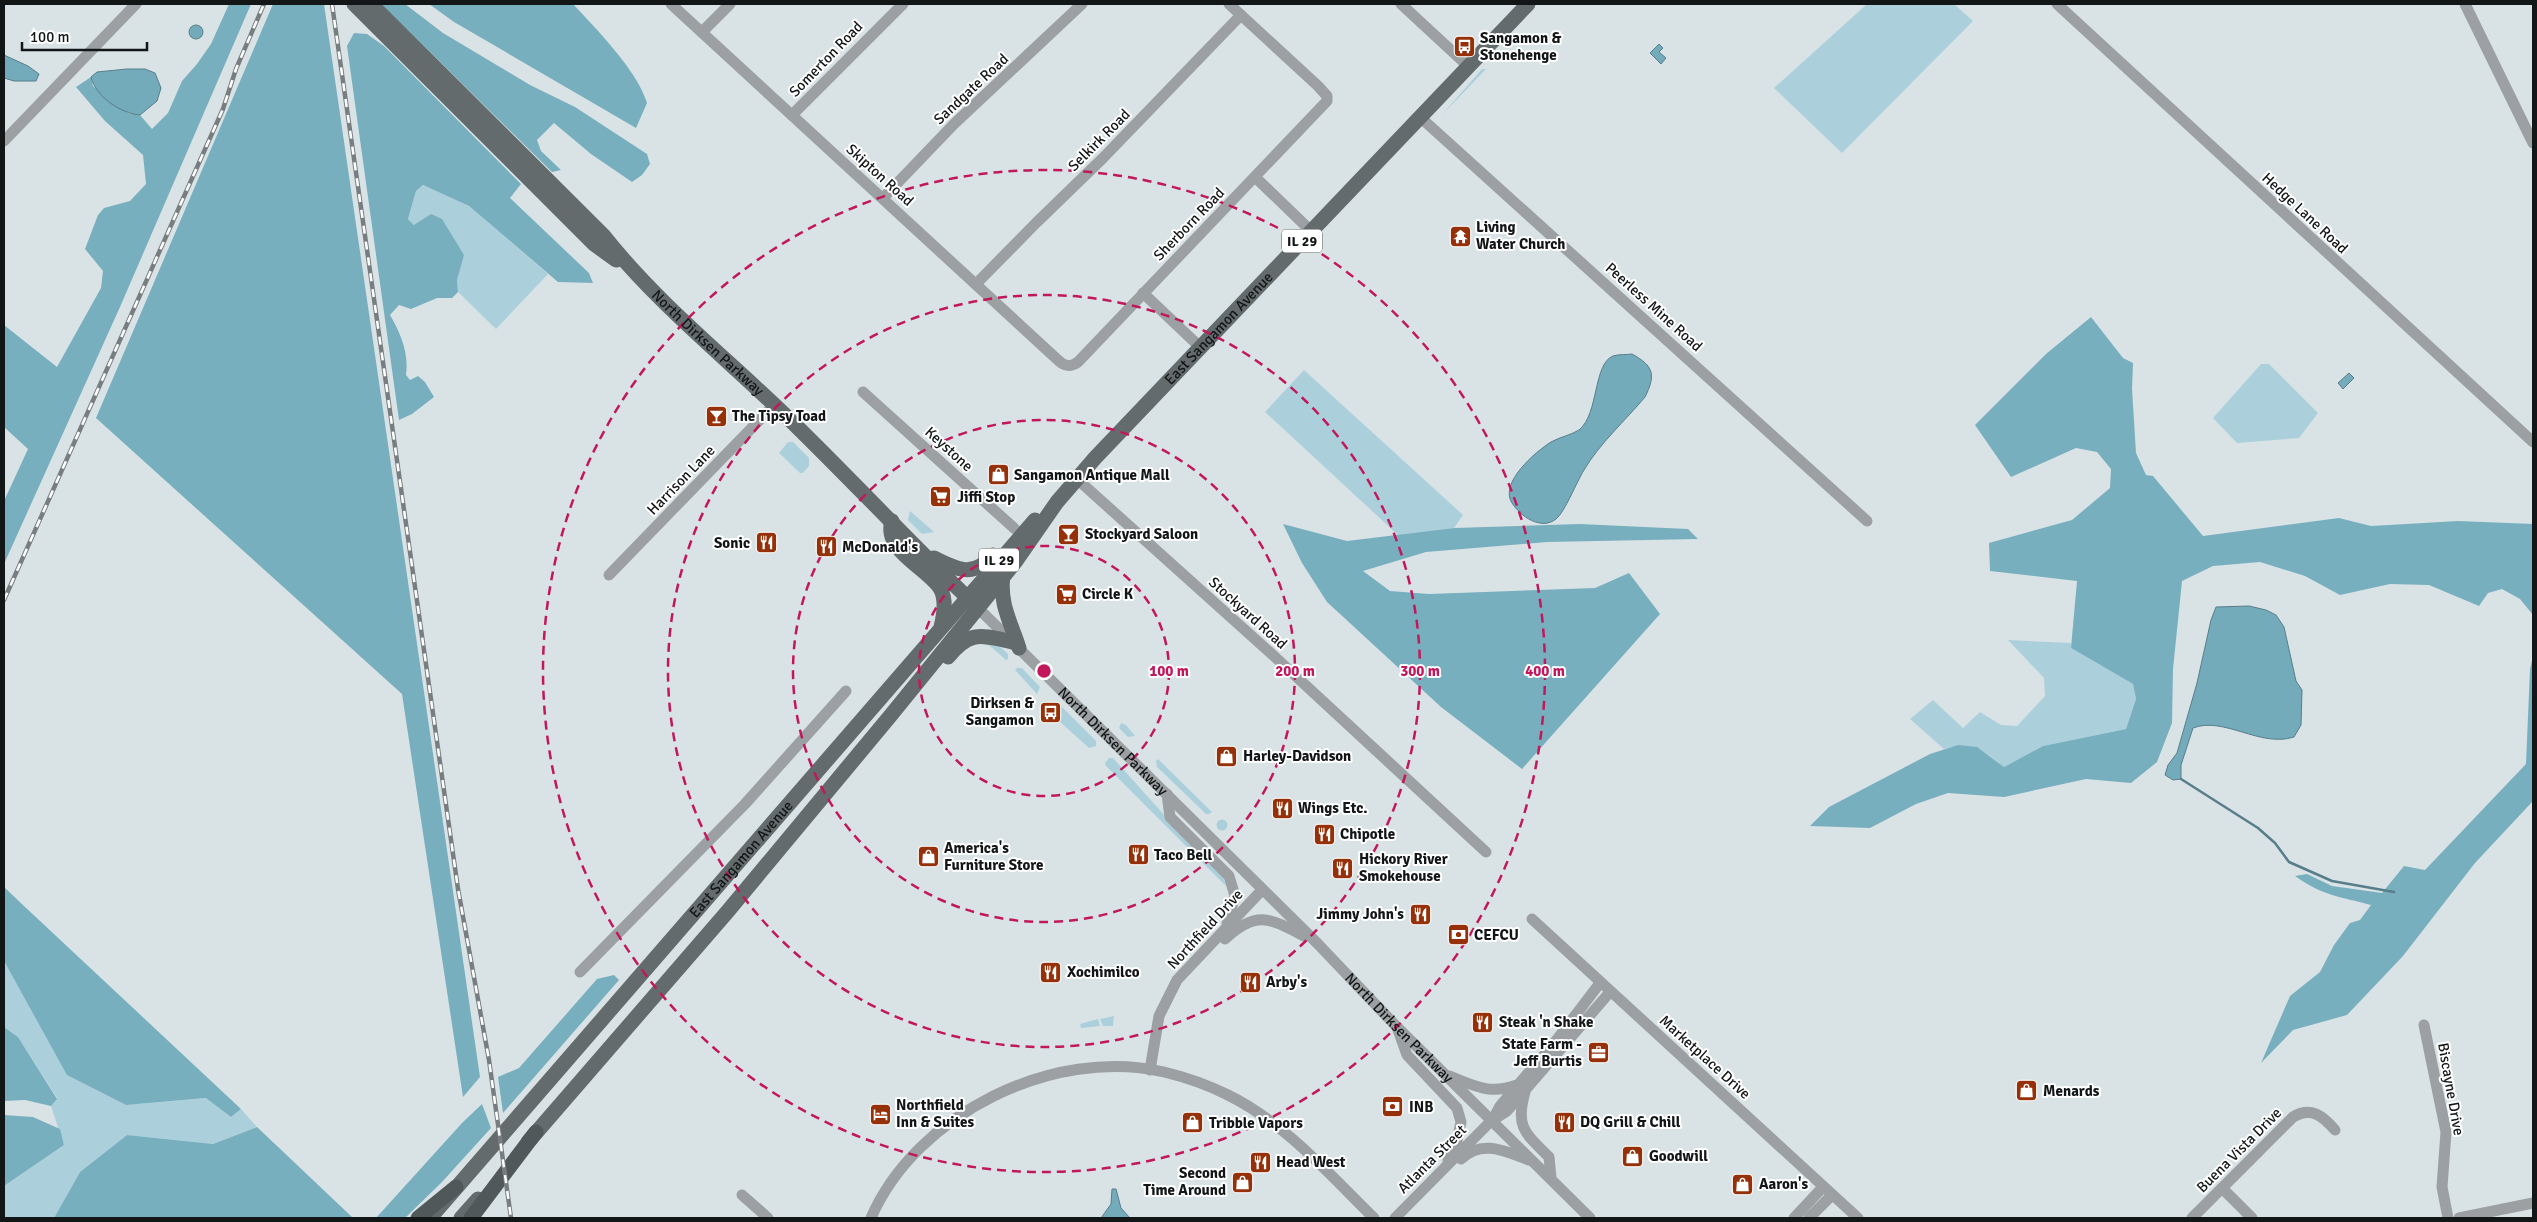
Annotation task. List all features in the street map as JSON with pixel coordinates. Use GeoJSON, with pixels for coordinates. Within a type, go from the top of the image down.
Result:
{"type":"FeatureCollection","features":[{"type":"Feature","properties":{"kind":"highway"},"geometry":{"type":"LineString","coordinates":[[471,1218],[538,1131]]}},
{"type":"Feature","properties":{"kind":"highway"},"geometry":{"type":"LineString","coordinates":[[418,1218],[456,1188]]}},
{"type":"Feature","properties":{"kind":"main road","name":"North Dirksen Parkway"},"geometry":{"type":"LineString","coordinates":[[354,4],[594,244],[632,271]]}},
{"type":"Feature","properties":{"kind":"main road","name":"North Dirksen Parkway"},"geometry":{"type":"LineString","coordinates":[[371,4],[603,234],[632,271],[676,316],[774,405],[972,602]]}},
{"type":"Feature","properties":{"kind":"main road","name":"East Sangamon Avenue"},"geometry":{"type":"LineString","coordinates":[[430,1218],[940,628],[1003,576],[1057,502],[1077,479],[1200,347],[1528,4]]}},
{"type":"Feature","properties":{"kind":"main road","name":"East Sangamon Avenue"},"geometry":{"type":"LineString","coordinates":[[461,1218],[722,918],[891,715],[1031,523],[1057,502]]}},
{"type":"Feature","properties":{"kind":"main road"},"geometry":{"type":"LineString","coordinates":[[892,521],[890,527],[894,542],[940,588],[944,607],[940,628]]}},
{"type":"Feature","properties":{"kind":"main road"},"geometry":{"type":"LineString","coordinates":[[925,554],[952,568],[964,570],[981,567],[1015,529],[1031,523]]}},
{"type":"Feature","properties":{"kind":"main road"},"geometry":{"type":"LineString","coordinates":[[891,715],[916,696],[964,640],[983,636],[1016,645],[1011,620],[1002,604],[1003,576]]}},
{"type":"Feature","properties":{"kind":"street"},"geometry":{"type":"LineString","coordinates":[[4,141],[136,4]]}},
{"type":"Feature","properties":{"kind":"street","name":"Skipton Road"},"geometry":{"type":"LineString","coordinates":[[671,4],[1059,361],[1065,366],[1070,366]]}},
{"type":"Feature","properties":{"kind":"street"},"geometry":{"type":"LineString","coordinates":[[702,32],[730,4]]}},
{"type":"Feature","properties":{"kind":"street","name":"Somerton Road"},"geometry":{"type":"LineString","coordinates":[[792,115],[874,30],[904,4]]}},
{"type":"Feature","properties":{"kind":"street","name":"Sandgate Road"},"geometry":{"type":"LineString","coordinates":[[883,198],[954,124],[1082,4]]}},
{"type":"Feature","properties":{"kind":"street"},"geometry":{"type":"LineString","coordinates":[[1228,4],[1241,15]]}},
{"type":"Feature","properties":{"kind":"street"},"geometry":{"type":"LineString","coordinates":[[1401,4],[1468,66]]}},
{"type":"Feature","properties":{"kind":"street","name":"Hedge Lane Road"},"geometry":{"type":"LineString","coordinates":[[2057,4],[2533,442]]}},
{"type":"Feature","properties":{"kind":"street"},"geometry":{"type":"LineString","coordinates":[[2465,4],[2533,143]]}},
{"type":"Feature","properties":{"kind":"street","name":"Sherborn Road"},"geometry":{"type":"LineString","coordinates":[[1070,366],[1078,362],[1327,99],[1318,86],[1241,15]]}},
{"type":"Feature","properties":{"kind":"street","name":"Selkirk Road"},"geometry":{"type":"LineString","coordinates":[[976,284],[1103,158],[1241,15]]}},
{"type":"Feature","properties":{"kind":"street","name":"Peerless Mine Road"},"geometry":{"type":"LineString","coordinates":[[1420,117],[1867,521]]}},
{"type":"Feature","properties":{"kind":"street"},"geometry":{"type":"LineString","coordinates":[[1255,177],[1311,231]]}},
{"type":"Feature","properties":{"kind":"street"},"geometry":{"type":"LineString","coordinates":[[1144,293],[1200,347]]}},
{"type":"Feature","properties":{"kind":"street","name":"Keystone"},"geometry":{"type":"LineString","coordinates":[[863,392],[1015,529]]}},
{"type":"Feature","properties":{"kind":"street","name":"Harrison Lane"},"geometry":{"type":"LineString","coordinates":[[609,575],[774,405]]}},
{"type":"Feature","properties":{"kind":"street","name":"Stockyard Road"},"geometry":{"type":"LineString","coordinates":[[1077,479],[1268,651],[1486,852]]}},
{"type":"Feature","properties":{"kind":"street","name":"North Dirksen Parkway"},"geometry":{"type":"LineString","coordinates":[[972,602],[1317,943],[1396,1026],[1590,1218]]}},
{"type":"Feature","properties":{"kind":"street"},"geometry":{"type":"LineString","coordinates":[[580,972],[745,804],[846,691]]}},
{"type":"Feature","properties":{"kind":"street"},"geometry":{"type":"LineString","coordinates":[[1167,794],[1170,817],[1229,876],[1233,885],[1234,904],[1224,930]]}},
{"type":"Feature","properties":{"kind":"street","name":"Northfield Drive"},"geometry":{"type":"LineString","coordinates":[[1150,1070],[1158,1021],[1164,1004],[1177,980],[1262,890]]}},
{"type":"Feature","properties":{"kind":"street","name":"Marketplace Drive"},"geometry":{"type":"LineString","coordinates":[[1532,919],[1858,1218]]}},
{"type":"Feature","properties":{"kind":"street"},"geometry":{"type":"LineString","coordinates":[[1196,960],[1213,950],[1240,925],[1256,920],[1282,924],[1317,943]]}},
{"type":"Feature","properties":{"kind":"street","name":"Atlanta Street"},"geometry":{"type":"LineString","coordinates":[[1395,1218],[1491,1121],[1507,1111],[1523,1086],[1600,983]]}},
{"type":"Feature","properties":{"kind":"street","name":"Atlanta Street"},"geometry":{"type":"LineString","coordinates":[[1523,1086],[1610,992]]}},
{"type":"Feature","properties":{"kind":"street","name":"Biscayne Drive"},"geometry":{"type":"LineString","coordinates":[[2424,1025],[2446,1132],[2442,1187],[2448,1218]]}},
{"type":"Feature","properties":{"kind":"street"},"geometry":{"type":"LineString","coordinates":[[1396,1026],[1407,1056],[1451,1100],[1461,1118],[1457,1141],[1444,1168]]}},
{"type":"Feature","properties":{"kind":"street"},"geometry":{"type":"LineString","coordinates":[[871,1218],[885,1193],[910,1159],[946,1126],[979,1103],[1053,1074],[1102,1068],[1163,1072],[1216,1090],[1262,1115],[1293,1139],[1374,1218]]}},
{"type":"Feature","properties":{"kind":"street"},"geometry":{"type":"LineString","coordinates":[[1445,1075],[1483,1089],[1494,1091],[1523,1086],[1520,1121],[1527,1134],[1549,1156],[1550,1178]]}},
{"type":"Feature","properties":{"kind":"street","name":"Buena Vista Drive"},"geometry":{"type":"LineString","coordinates":[[2192,1218],[2286,1121],[2300,1112],[2318,1114],[2335,1130]]}},
{"type":"Feature","properties":{"kind":"street"},"geometry":{"type":"LineString","coordinates":[[1433,1179],[1449,1171],[1465,1155],[1476,1148],[1498,1149],[1533,1162]]}},
{"type":"Feature","properties":{"kind":"street"},"geometry":{"type":"LineString","coordinates":[[1794,1218],[1823,1187]]}},
{"type":"Feature","properties":{"kind":"street"},"geometry":{"type":"LineString","coordinates":[[2222,1188],[2252,1218]]}},
{"type":"Feature","properties":{"kind":"street"},"geometry":{"type":"LineString","coordinates":[[742,1195],[768,1218]]}},
{"type":"Feature","properties":{"kind":"street"},"geometry":{"type":"LineString","coordinates":[[1809,1218],[1832,1195]]}},
{"type":"Feature","properties":{"kind":"street"},"geometry":{"type":"LineString","coordinates":[[2459,1218],[2533,1203]]}},
{"type":"Feature","properties":{"kind":"shaded area"},"geometry":{"type":"Polygon","coordinates":[[[229,4],[251,4],[120,307],[4,564],[4,501],[28,449],[4,427],[4,325],[57,367],[101,288],[103,271],[85,249],[98,215],[104,208],[130,201],[146,184],[143,155],[105,121],[76,87],[91,77],[93,86],[128,113],[140,115],[152,129],[168,113],[182,81],[211,44],[229,4]]]}},
{"type":"Feature","properties":{"kind":"shaded area"},"geometry":{"type":"Polygon","coordinates":[[[273,4],[324,4],[480,1077],[463,1097],[402,694],[96,418],[273,4]]]}},
{"type":"Feature","properties":{"kind":"shaded area"},"geometry":{"type":"Polygon","coordinates":[[[381,4],[405,4],[443,33],[530,85],[575,107],[647,154],[650,164],[642,175],[632,182],[591,154],[554,123],[537,140],[541,151],[561,170],[552,172],[381,4]]]}},
{"type":"Feature","properties":{"kind":"shaded area"},"geometry":{"type":"Polygon","coordinates":[[[429,4],[573,4],[626,64],[642,90],[647,103],[636,128],[454,22],[429,4]]]}},
{"type":"Feature","properties":{"kind":"shaded area"},"geometry":{"type":"Polygon","coordinates":[[[1867,4],[1954,4],[1973,21],[1842,153],[1774,88],[1867,4]]]}},
{"type":"Feature","properties":{"kind":"shaded area"},"geometry":{"type":"Polygon","coordinates":[[[196,25],[201,27],[203,32],[201,37],[196,39],[191,37],[189,32],[191,27],[196,25]]]}},
{"type":"Feature","properties":{"kind":"shaded area"},"geometry":{"type":"Polygon","coordinates":[[[354,33],[367,34],[384,46],[521,184],[510,198],[589,273],[593,283],[558,282],[469,206],[423,185],[416,191],[408,219],[414,225],[431,214],[442,219],[464,255],[457,280],[458,292],[452,298],[437,298],[411,309],[399,305],[390,315],[398,329],[405,351],[406,375],[410,380],[418,376],[425,382],[434,397],[412,414],[399,420],[347,46],[354,33]]]}},
{"type":"Feature","properties":{"kind":"shaded area"},"geometry":{"type":"Polygon","coordinates":[[[1659,44],[1663,48],[1659,52],[1666,58],[1661,64],[1650,53],[1659,44]]]}},
{"type":"Feature","properties":{"kind":"shaded area"},"geometry":{"type":"Polygon","coordinates":[[[4,55],[28,66],[39,74],[36,81],[14,81],[4,78],[4,55]]]}},
{"type":"Feature","properties":{"kind":"shaded area"},"geometry":{"type":"Polygon","coordinates":[[[145,69],[155,73],[161,88],[157,101],[140,115],[132,114],[110,103],[98,91],[91,77],[97,72],[145,69]]]}},
{"type":"Feature","properties":{"kind":"shaded area"},"geometry":{"type":"Polygon","coordinates":[[[1482,69],[1486,69],[1441,116],[1482,69]]]}},
{"type":"Feature","properties":{"kind":"shaded area"},"geometry":{"type":"Polygon","coordinates":[[[423,185],[469,206],[548,274],[496,329],[458,292],[457,280],[459,269],[408,219],[416,191],[423,185]]]}},
{"type":"Feature","properties":{"kind":"shaded area"},"geometry":{"type":"Polygon","coordinates":[[[2091,317],[2123,358],[2133,363],[2132,389],[2136,453],[2146,475],[2153,476],[2203,536],[2339,518],[2371,526],[2458,521],[2533,524],[2533,615],[2520,599],[2502,589],[2488,593],[2479,606],[2429,585],[2390,584],[2340,595],[2305,576],[2260,562],[2213,566],[2182,581],[2173,669],[2172,723],[2157,762],[2131,783],[2086,779],[2004,797],[1948,793],[1916,804],[1870,828],[1810,826],[1829,807],[1930,754],[1958,745],[1977,747],[2004,767],[2043,746],[2126,729],[2136,699],[2133,684],[2071,648],[2077,581],[1990,571],[1989,543],[2072,520],[2110,488],[2111,469],[2097,452],[2076,448],[2011,477],[1975,425],[2046,354],[2091,317]]]}},
{"type":"Feature","properties":{"kind":"shaded area"},"geometry":{"type":"Polygon","coordinates":[[[1632,354],[1645,363],[1651,372],[1651,383],[1645,397],[1590,460],[1563,510],[1556,519],[1550,522],[1538,523],[1525,517],[1512,503],[1509,495],[1510,486],[1514,478],[1528,460],[1544,447],[1554,440],[1579,430],[1590,413],[1602,369],[1607,361],[1615,355],[1632,354]]]}},
{"type":"Feature","properties":{"kind":"shaded area"},"geometry":{"type":"Polygon","coordinates":[[[2261,364],[2269,364],[2318,413],[2299,438],[2237,443],[2213,418],[2261,364]]]}},
{"type":"Feature","properties":{"kind":"shaded area"},"geometry":{"type":"Polygon","coordinates":[[[1304,370],[1463,515],[1454,528],[1398,535],[1265,412],[1304,370]]]}},
{"type":"Feature","properties":{"kind":"shaded area"},"geometry":{"type":"Polygon","coordinates":[[[2349,373],[2354,378],[2343,389],[2338,383],[2349,373]]]}},
{"type":"Feature","properties":{"kind":"shaded area"},"geometry":{"type":"Polygon","coordinates":[[[788,442],[793,442],[809,458],[809,466],[803,473],[800,473],[779,453],[788,442]]]}},
{"type":"Feature","properties":{"kind":"shaded area"},"geometry":{"type":"Polygon","coordinates":[[[910,511],[934,532],[922,534],[908,520],[910,511]]]}},
{"type":"Feature","properties":{"kind":"shaded area"},"geometry":{"type":"Polygon","coordinates":[[[1283,524],[1347,541],[1454,528],[1580,524],[1688,529],[1698,539],[1547,542],[1426,552],[1363,571],[1390,591],[1429,594],[1595,588],[1629,573],[1660,614],[1522,769],[1441,707],[1327,602],[1302,563],[1283,524]]]}},
{"type":"Feature","properties":{"kind":"shaded area"},"geometry":{"type":"Polygon","coordinates":[[[2249,606],[2266,610],[2276,615],[2284,627],[2296,681],[2302,690],[2301,725],[2294,737],[2281,739],[2268,739],[2217,726],[2205,725],[2193,728],[2181,765],[2181,779],[2173,780],[2165,775],[2168,765],[2177,753],[2216,607],[2249,606]]]}},
{"type":"Feature","properties":{"kind":"shaded area"},"geometry":{"type":"Polygon","coordinates":[[[2008,640],[2071,643],[2071,648],[2133,684],[2136,699],[2126,729],[2043,746],[2004,767],[1977,749],[1963,746],[1944,749],[1910,719],[1933,700],[1963,728],[1980,712],[2001,725],[2017,726],[2045,696],[2044,678],[2008,640]]]}},
{"type":"Feature","properties":{"kind":"shaded area"},"geometry":{"type":"Polygon","coordinates":[[[979,643],[999,646],[1008,654],[1008,659],[1006,660],[990,646],[979,643]]]}},
{"type":"Feature","properties":{"kind":"shaded area"},"geometry":{"type":"Polygon","coordinates":[[[2533,656],[2533,801],[2475,863],[2403,956],[2347,1015],[2293,1030],[2261,1063],[2290,996],[2320,972],[2334,945],[2350,923],[2360,920],[2371,905],[2324,892],[2295,876],[2307,874],[2332,886],[2382,893],[2404,866],[2425,870],[2526,764],[2530,669],[2533,656]]]}},
{"type":"Feature","properties":{"kind":"shaded area"},"geometry":{"type":"Polygon","coordinates":[[[1022,668],[1040,687],[1037,694],[1015,670],[1022,668]]]}},
{"type":"Feature","properties":{"kind":"shaded area"},"geometry":{"type":"Polygon","coordinates":[[[1052,702],[1058,703],[1096,741],[1096,746],[1089,748],[1058,720],[1049,706],[1052,702]]]}},
{"type":"Feature","properties":{"kind":"shaded area"},"geometry":{"type":"Polygon","coordinates":[[[1121,723],[1126,725],[1135,736],[1128,737],[1119,728],[1121,723]]]}},
{"type":"Feature","properties":{"kind":"shaded area"},"geometry":{"type":"Polygon","coordinates":[[[1109,758],[1113,758],[1167,818],[1222,874],[1226,886],[1106,766],[1105,763],[1109,758]]]}},
{"type":"Feature","properties":{"kind":"shaded area"},"geometry":{"type":"Polygon","coordinates":[[[1158,759],[1212,812],[1206,814],[1157,767],[1156,761],[1158,759]]]}},
{"type":"Feature","properties":{"kind":"shaded area"},"geometry":{"type":"Polygon","coordinates":[[[1220,820],[1224,820],[1227,825],[1226,829],[1220,830],[1217,827],[1217,823],[1220,820]]]}},
{"type":"Feature","properties":{"kind":"shaded area"},"geometry":{"type":"Polygon","coordinates":[[[4,887],[241,1109],[231,1117],[206,1098],[126,1105],[67,1075],[4,961],[4,887]]]}},
{"type":"Feature","properties":{"kind":"shaded area"},"geometry":{"type":"Polygon","coordinates":[[[4,961],[68,1075],[126,1105],[207,1098],[231,1117],[241,1109],[257,1127],[213,1144],[127,1135],[80,1172],[54,1218],[4,1218],[4,1186],[64,1145],[51,1106],[57,1098],[18,1037],[4,1027],[4,961]]]}},
{"type":"Feature","properties":{"kind":"shaded area"},"geometry":{"type":"Polygon","coordinates":[[[614,975],[619,980],[503,1113],[498,1077],[519,1068],[597,979],[614,975]]]}},
{"type":"Feature","properties":{"kind":"shaded area"},"geometry":{"type":"Polygon","coordinates":[[[1114,1016],[1113,1026],[1103,1026],[1100,1019],[1114,1016]]]}},
{"type":"Feature","properties":{"kind":"shaded area"},"geometry":{"type":"Polygon","coordinates":[[[1098,1019],[1100,1026],[1081,1028],[1080,1024],[1098,1019]]]}},
{"type":"Feature","properties":{"kind":"shaded area"},"geometry":{"type":"Polygon","coordinates":[[[4,1027],[18,1037],[57,1099],[51,1106],[25,1100],[4,1101],[4,1027]]]}},
{"type":"Feature","properties":{"kind":"shaded area"},"geometry":{"type":"Polygon","coordinates":[[[482,1104],[491,1128],[442,1182],[405,1218],[376,1218],[462,1123],[482,1104]]]}},
{"type":"Feature","properties":{"kind":"shaded area"},"geometry":{"type":"Polygon","coordinates":[[[4,1115],[33,1117],[60,1129],[64,1145],[4,1186],[4,1115]]]}},
{"type":"Feature","properties":{"kind":"shaded area"},"geometry":{"type":"Polygon","coordinates":[[[257,1127],[352,1217],[54,1218],[80,1172],[127,1135],[213,1144],[257,1127]]]}},
{"type":"Feature","properties":{"kind":"shaded area"},"geometry":{"type":"Polygon","coordinates":[[[1112,1189],[1116,1189],[1121,1208],[1130,1218],[1101,1218],[1111,1204],[1112,1189]]]}},
{"type":"Feature","properties":{"kind":"waterway"},"geometry":{"type":"LineString","coordinates":[[2181,779],[2258,828],[2275,843],[2289,862],[2332,881],[2394,892]]}},
{"type":"Feature","properties":{"kind":"railway"},"geometry":{"type":"LineString","coordinates":[[4,600],[223,109],[236,69],[264,4]]}},
{"type":"Feature","properties":{"kind":"railway"},"geometry":{"type":"LineString","coordinates":[[332,4],[458,889],[489,1060],[511,1218]]}},
{"type":"Feature","properties":{"kind":"place","name":"Sangamon & Stonehenge"},"geometry":{"type":"Point","coordinates":[1464,47]}},
{"type":"Feature","properties":{"kind":"place","name":"Living Water Church"},"geometry":{"type":"Point","coordinates":[1460,236]}},
{"type":"Feature","properties":{"kind":"place","name":"The Tipsy Toad"},"geometry":{"type":"Point","coordinates":[716,416]}},
{"type":"Feature","properties":{"kind":"place","name":"Sangamon Antique Mall"},"geometry":{"type":"Point","coordinates":[998,475]}},
{"type":"Feature","properties":{"kind":"place","name":"Jiffi Stop"},"geometry":{"type":"Point","coordinates":[941,497]}},
{"type":"Feature","properties":{"kind":"place","name":"Stockyard Saloon"},"geometry":{"type":"Point","coordinates":[1069,534]}},
{"type":"Feature","properties":{"kind":"place","name":"Sonic"},"geometry":{"type":"Point","coordinates":[766,543]}},
{"type":"Feature","properties":{"kind":"place","name":"McDonald's"},"geometry":{"type":"Point","coordinates":[826,547]}},
{"type":"Feature","properties":{"kind":"place","name":"Circle K"},"geometry":{"type":"Point","coordinates":[1066,594]}},
{"type":"Feature","properties":{"kind":"place","name":"Dirksen & Sangamon"},"geometry":{"type":"Point","coordinates":[1050,712]}},
{"type":"Feature","properties":{"kind":"place","name":"Harley-Davidson"},"geometry":{"type":"Point","coordinates":[1227,756]}},
{"type":"Feature","properties":{"kind":"place","name":"Wings Etc."},"geometry":{"type":"Point","coordinates":[1282,808]}},
{"type":"Feature","properties":{"kind":"place","name":"Chipotle"},"geometry":{"type":"Point","coordinates":[1324,834]}},
{"type":"Feature","properties":{"kind":"place","name":"Taco Bell"},"geometry":{"type":"Point","coordinates":[1138,855]}},
{"type":"Feature","properties":{"kind":"place","name":"America's Furniture Store"},"geometry":{"type":"Point","coordinates":[928,857]}},
{"type":"Feature","properties":{"kind":"place","name":"Hickory River Smokehouse"},"geometry":{"type":"Point","coordinates":[1343,868]}},
{"type":"Feature","properties":{"kind":"place","name":"Jimmy John's"},"geometry":{"type":"Point","coordinates":[1420,914]}},
{"type":"Feature","properties":{"kind":"place","name":"CEFCU"},"geometry":{"type":"Point","coordinates":[1458,935]}},
{"type":"Feature","properties":{"kind":"place","name":"Xochimilco"},"geometry":{"type":"Point","coordinates":[1051,972]}},
{"type":"Feature","properties":{"kind":"place","name":"Arby's"},"geometry":{"type":"Point","coordinates":[1250,982]}},
{"type":"Feature","properties":{"kind":"place","name":"Steak 'n Shake"},"geometry":{"type":"Point","coordinates":[1483,1022]}},
{"type":"Feature","properties":{"kind":"place","name":"State Farm - Jeff Burtis"},"geometry":{"type":"Point","coordinates":[1598,1053]}},
{"type":"Feature","properties":{"kind":"place","name":"Menards"},"geometry":{"type":"Point","coordinates":[2027,1091]}},
{"type":"Feature","properties":{"kind":"place","name":"INB"},"geometry":{"type":"Point","coordinates":[1393,1107]}},
{"type":"Feature","properties":{"kind":"place","name":"Northfield Inn & Suites"},"geometry":{"type":"Point","coordinates":[880,1114]}},
{"type":"Feature","properties":{"kind":"place","name":"DQ Grill & Chill"},"geometry":{"type":"Point","coordinates":[1564,1122]}},
{"type":"Feature","properties":{"kind":"place","name":"Tribble Vapors"},"geometry":{"type":"Point","coordinates":[1193,1123]}},
{"type":"Feature","properties":{"kind":"place","name":"Goodwill"},"geometry":{"type":"Point","coordinates":[1633,1156]}},
{"type":"Feature","properties":{"kind":"place","name":"Head West"},"geometry":{"type":"Point","coordinates":[1260,1162]}},
{"type":"Feature","properties":{"kind":"place","name":"Second Time Around"},"geometry":{"type":"Point","coordinates":[1242,1182]}},
{"type":"Feature","properties":{"kind":"place","name":"Aaron's"},"geometry":{"type":"Point","coordinates":[1743,1184]}}]}
